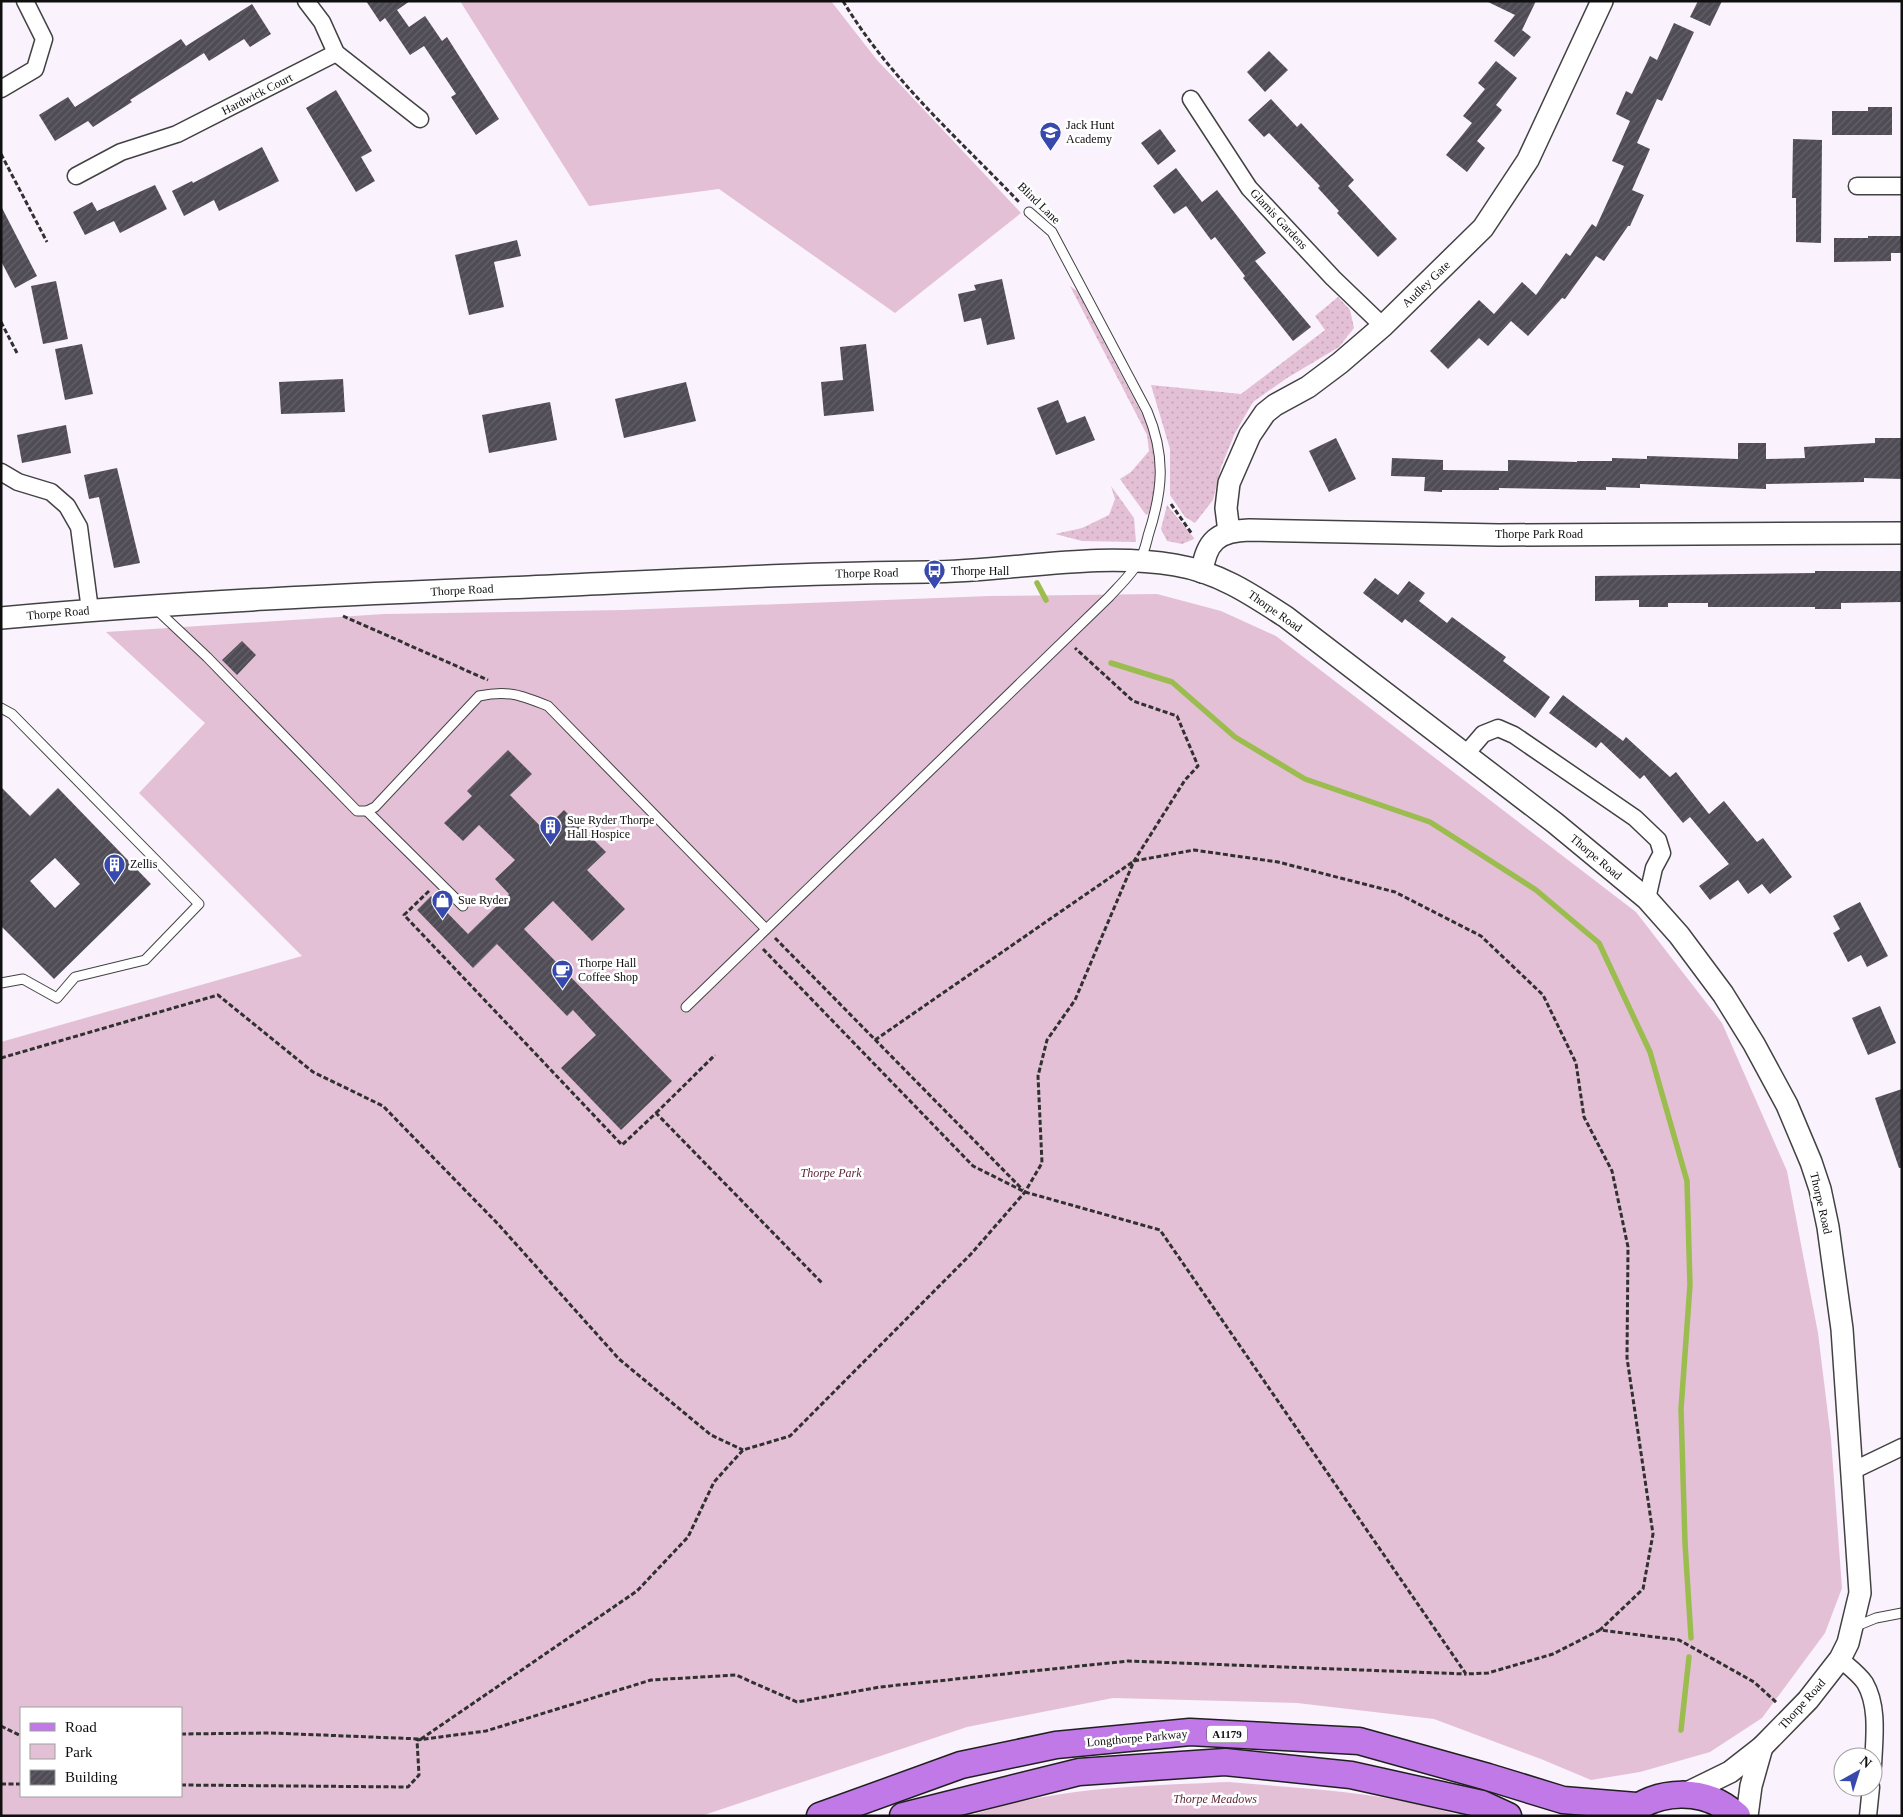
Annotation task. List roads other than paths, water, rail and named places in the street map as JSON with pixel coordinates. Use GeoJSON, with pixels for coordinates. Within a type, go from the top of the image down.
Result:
{"type":"FeatureCollection","features":[{"type":"Feature","properties":{"kind":"main road","name":"Longthorpe Parkway"},"geometry":{"type":"LineString","coordinates":[[820,1816],[961,1765],[1056,1745],[1190,1732],[1359,1741],[1563,1800],[1631,1811]]}},
{"type":"Feature","properties":{"kind":"main road"},"geometry":{"type":"LineString","coordinates":[[903,1816],[1079,1772],[1225,1762],[1351,1775],[1482,1804],[1508,1816]]}},
{"type":"Feature","properties":{"kind":"main road"},"geometry":{"type":"LineString","coordinates":[[1631,1811],[1659,1797],[1685,1794],[1708,1798],[1728,1808],[1737,1816]]}},
{"type":"Feature","properties":{"kind":"street"},"geometry":{"type":"LineString","coordinates":[[1,89],[35,69],[40,54],[44,39],[25,1]]}},
{"type":"Feature","properties":{"kind":"street"},"geometry":{"type":"LineString","coordinates":[[306,1],[322,22],[336,53],[420,119]]}},
{"type":"Feature","properties":{"kind":"street","name":"Audley Gate"},"geometry":{"type":"LineString","coordinates":[[1229,532],[1226,508],[1229,483],[1250,435],[1265,414],[1275,405],[1315,382],[1383,326],[1483,228],[1528,160],[1602,1]]}},
{"type":"Feature","properties":{"kind":"street","name":"Hardwick Court"},"geometry":{"type":"LineString","coordinates":[[76,176],[121,152],[178,134],[336,53]]}},
{"type":"Feature","properties":{"kind":"street","name":"Glamis Gardens"},"geometry":{"type":"LineString","coordinates":[[1190,99],[1249,188],[1334,278],[1383,326]]}},
{"type":"Feature","properties":{"kind":"street"},"geometry":{"type":"LineString","coordinates":[[1857,186],[1902,186]]}},
{"type":"Feature","properties":{"kind":"street"},"geometry":{"type":"LineString","coordinates":[[1,472],[18,482],[51,492],[67,506],[79,527],[90,610]]}},
{"type":"Feature","properties":{"kind":"street","name":"Thorpe Park Road"},"geometry":{"type":"LineString","coordinates":[[1229,532],[1266,529],[1499,535],[1902,533]]}},
{"type":"Feature","properties":{"kind":"street"},"geometry":{"type":"LineString","coordinates":[[1202,572],[1204,557],[1211,544],[1220,536],[1229,532]]}},
{"type":"Feature","properties":{"kind":"street","name":"Thorpe Road"},"geometry":{"type":"LineString","coordinates":[[1,618],[90,610],[324,596],[835,573],[933,572],[1140,561],[1177,565],[1244,588],[1286,617],[1555,822],[1646,899],[1691,950],[1723,994],[1754,1044],[1787,1105],[1811,1162],[1820,1189],[1835,1274],[1842,1328],[1860,1593],[1854,1627],[1840,1659],[1822,1684],[1762,1747],[1730,1772],[1685,1794]]}},
{"type":"Feature","properties":{"kind":"street"},"geometry":{"type":"LineString","coordinates":[[1466,755],[1483,734],[1498,728],[1514,735],[1635,818],[1658,840],[1662,853],[1654,868],[1646,899]]}},
{"type":"Feature","properties":{"kind":"street"},"geometry":{"type":"LineString","coordinates":[[1852,1471],[1902,1447]]}},
{"type":"Feature","properties":{"kind":"street"},"geometry":{"type":"LineString","coordinates":[[1840,1659],[1864,1681],[1872,1697],[1873,1747]]}},
{"type":"Feature","properties":{"kind":"street","name":"Thorpe Road"},"geometry":{"type":"LineString","coordinates":[[1747,1816],[1751,1786],[1762,1747]]}},
{"type":"Feature","properties":{"kind":"street"},"geometry":{"type":"LineString","coordinates":[[1868,1816],[1870,1797]]}},
{"type":"Feature","properties":{"kind":"lane","name":"Blind Lane"},"geometry":{"type":"LineString","coordinates":[[1028,212],[1052,232],[1147,411],[1157,435],[1161,463],[1158,508],[1140,561]]}},
{"type":"Feature","properties":{"kind":"lane"},"geometry":{"type":"LineString","coordinates":[[686,1007],[1109,597],[1140,561]]}},
{"type":"Feature","properties":{"kind":"lane"},"geometry":{"type":"LineString","coordinates":[[153,606],[207,657],[357,811],[367,811],[375,807],[478,696],[500,692],[521,694],[548,706],[766,929]]}},
{"type":"Feature","properties":{"kind":"lane"},"geometry":{"type":"LineString","coordinates":[[1,708],[12,714],[199,904],[145,960],[75,977],[57,998],[23,979],[1,983]]}},
{"type":"Feature","properties":{"kind":"lane"},"geometry":{"type":"LineString","coordinates":[[367,811],[463,906]]}},
{"type":"Feature","properties":{"kind":"lane"},"geometry":{"type":"LineString","coordinates":[[1854,1627],[1876,1618],[1902,1613]]}},
{"type":"Feature","properties":{"kind":"waterway"},"geometry":{"type":"LineString","coordinates":[[1037,583],[1046,600]]}},
{"type":"Feature","properties":{"kind":"waterway"},"geometry":{"type":"LineString","coordinates":[[1111,663],[1172,682],[1235,737],[1305,779],[1430,822],[1536,890],[1599,943],[1650,1052],[1687,1181],[1690,1285],[1681,1409],[1685,1543],[1691,1638]]}},
{"type":"Feature","properties":{"kind":"waterway"},"geometry":{"type":"LineString","coordinates":[[1681,1730],[1689,1657]]}},
{"type":"Feature","properties":{"kind":"place","name":"Jack Hunt Academy"},"geometry":{"type":"Point","coordinates":[1050,151]}},
{"type":"Feature","properties":{"kind":"place","name":"Thorpe Hall"},"geometry":{"type":"Point","coordinates":[935,590]}},
{"type":"Feature","properties":{"kind":"place","name":"Sue Ryder Thorpe Hall Hospice"},"geometry":{"type":"Point","coordinates":[551,846]}},
{"type":"Feature","properties":{"kind":"place","name":"Zellis"},"geometry":{"type":"Point","coordinates":[114,883]}},
{"type":"Feature","properties":{"kind":"place","name":"Sue Ryder"},"geometry":{"type":"Point","coordinates":[442,919]}},
{"type":"Feature","properties":{"kind":"place","name":"Thorpe Hall Coffee Shop"},"geometry":{"type":"Point","coordinates":[562,989]}},
{"type":"Feature","properties":{"kind":"park label","name":"Thorpe Park"},"geometry":{"type":"Point","coordinates":[831,1173]}},
{"type":"Feature","properties":{"kind":"park label","name":"Thorpe Meadows"},"geometry":{"type":"Point","coordinates":[1215,1799]}}]}
